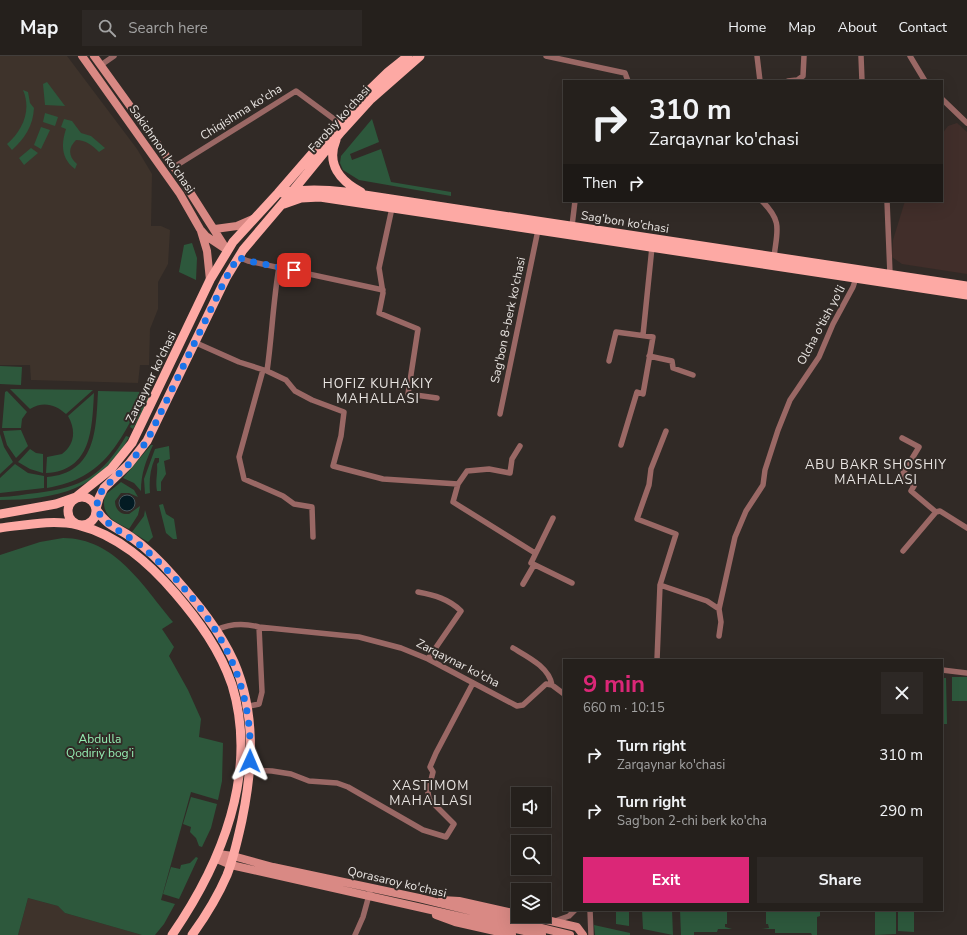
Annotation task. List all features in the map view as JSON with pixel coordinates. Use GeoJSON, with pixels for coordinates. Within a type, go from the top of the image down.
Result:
{"type":"FeatureCollection","features":[{"type":"Feature","properties":{"kind":"main road","name":"Sakichmon ko'chasi"},"geometry":{"type":"LineString","coordinates":[[82,56],[180,194],[200,229],[206,236],[238,257]]}},
{"type":"Feature","properties":{"kind":"main road","name":"Sakichmon ko'chasi"},"geometry":{"type":"LineString","coordinates":[[94,56],[174,167],[227,250],[231,268]]}},
{"type":"Feature","properties":{"kind":"main road","name":"Farobiy ko'chasi"},"geometry":{"type":"LineString","coordinates":[[278,193],[338,122],[375,84],[408,56]]}},
{"type":"Feature","properties":{"kind":"main road","name":"Farobiy ko'chasi"},"geometry":{"type":"LineString","coordinates":[[282,204],[341,132],[371,99],[420,56]]}},
{"type":"Feature","properties":{"kind":"main road"},"geometry":{"type":"LineString","coordinates":[[341,132],[333,151],[334,167],[345,182],[368,195]]}},
{"type":"Feature","properties":{"kind":"main road","name":"Sag’bon ko’chasi"},"geometry":{"type":"LineString","coordinates":[[278,193],[294,190],[322,189],[368,195],[489,215],[572,226],[779,260],[902,281],[967,295]]}},
{"type":"Feature","properties":{"kind":"main road"},"geometry":{"type":"LineString","coordinates":[[278,193],[282,204]]}},
{"type":"Feature","properties":{"kind":"main road","name":"Zarqaynar ko'chasi"},"geometry":{"type":"LineString","coordinates":[[0,514],[56,504],[76,498],[111,468],[132,443],[210,280],[227,250],[252,218],[278,193]]}},
{"type":"Feature","properties":{"kind":"main road","name":"Sag’bon ko’chasi"},"geometry":{"type":"LineString","coordinates":[[282,204],[301,198],[320,197],[652,247],[779,260]]}},
{"type":"Feature","properties":{"kind":"main road","name":"Zarqaynar ko'chasi"},"geometry":{"type":"LineString","coordinates":[[96,509],[99,495],[104,488],[129,464],[147,441],[231,268],[258,230],[282,204]]}},
{"type":"Feature","properties":{"kind":"main road"},"geometry":{"type":"LineString","coordinates":[[214,229],[237,226],[252,218]]}},
{"type":"Feature","properties":{"kind":"main road"},"geometry":{"type":"LineString","coordinates":[[200,229],[207,251],[210,280]]}},
{"type":"Feature","properties":{"kind":"main road","name":"Sag’bon ko’chasi"},"geometry":{"type":"LineString","coordinates":[[857,274],[890,274],[902,281],[967,286]]}},
{"type":"Feature","properties":{"kind":"main road"},"geometry":{"type":"LineString","coordinates":[[172,935],[197,896],[218,856],[229,823],[238,778],[240,742],[237,708],[231,684],[213,645],[196,619],[174,592],[149,566],[123,544],[109,536],[78,525],[70,519],[67,512],[69,504],[76,498],[83,496],[89,498],[94,503],[96,509],[106,523],[135,540],[170,572],[216,630],[234,662],[247,706],[251,734],[250,770],[245,806],[232,860],[220,889],[192,935]]}},
{"type":"Feature","properties":{"kind":"main road"},"geometry":{"type":"LineString","coordinates":[[0,528],[45,523],[85,525],[92,521],[96,516],[96,509]]}},
{"type":"Feature","properties":{"kind":"main road","name":"Qorasaroy ko'chasi"},"geometry":{"type":"LineString","coordinates":[[218,856],[370,892],[570,935]]}},
{"type":"Feature","properties":{"kind":"main road"},"geometry":{"type":"LineString","coordinates":[[417,902],[459,901],[511,912]]}},
{"type":"Feature","properties":{"kind":"main road"},"geometry":{"type":"LineString","coordinates":[[417,902],[454,922],[512,935]]}},
{"type":"Feature","properties":{"kind":"main road","name":"Qorasaroy ko'chasi"},"geometry":{"type":"LineString","coordinates":[[417,902],[542,935]]}},
{"type":"Feature","properties":{"kind":"main road"},"geometry":{"type":"LineString","coordinates":[[553,921],[577,927],[583,935]]}},
{"type":"Feature","properties":{"kind":"street"},"geometry":{"type":"LineString","coordinates":[[101,65],[114,56]]}},
{"type":"Feature","properties":{"kind":"street"},"geometry":{"type":"LineString","coordinates":[[546,56],[625,73],[628,80]]}},
{"type":"Feature","properties":{"kind":"street"},"geometry":{"type":"LineString","coordinates":[[757,56],[760,80]]}},
{"type":"Feature","properties":{"kind":"street"},"geometry":{"type":"LineString","coordinates":[[796,80],[803,76],[804,56]]}},
{"type":"Feature","properties":{"kind":"street"},"geometry":{"type":"LineString","coordinates":[[861,56],[862,80]]}},
{"type":"Feature","properties":{"kind":"street"},"geometry":{"type":"LineString","coordinates":[[910,56],[924,80]]}},
{"type":"Feature","properties":{"kind":"street","name":"Chiqishma ko'cha"},"geometry":{"type":"LineString","coordinates":[[174,167],[296,91],[338,122]]}},
{"type":"Feature","properties":{"kind":"street"},"geometry":{"type":"LineString","coordinates":[[943,100],[967,123]]}},
{"type":"Feature","properties":{"kind":"street"},"geometry":{"type":"LineString","coordinates":[[572,226],[575,202]]}},
{"type":"Feature","properties":{"kind":"street"},"geometry":{"type":"LineString","coordinates":[[763,202],[772,210],[778,224],[779,260]]}},
{"type":"Feature","properties":{"kind":"street"},"geometry":{"type":"LineString","coordinates":[[887,202],[890,274]]}},
{"type":"Feature","properties":{"kind":"street"},"geometry":{"type":"LineString","coordinates":[[392,208],[379,268],[383,290],[380,314],[418,329],[408,394],[437,398]]}},
{"type":"Feature","properties":{"kind":"street","name":"Sag'bon 8-berk ko'chasi"},"geometry":{"type":"LineString","coordinates":[[500,414],[538,230]]}},
{"type":"Feature","properties":{"kind":"street"},"geometry":{"type":"LineString","coordinates":[[643,335],[652,247]]}},
{"type":"Feature","properties":{"kind":"street"},"geometry":{"type":"LineString","coordinates":[[238,257],[248,261],[383,290]]}},
{"type":"Feature","properties":{"kind":"street"},"geometry":{"type":"LineString","coordinates":[[279,267],[274,293],[273,331],[265,370],[239,457],[244,479],[283,496],[294,504],[312,507],[313,537]]}},
{"type":"Feature","properties":{"kind":"street","name":"Olcha o'tish yo'li"},"geometry":{"type":"LineString","coordinates":[[719,636],[721,622],[719,609],[735,536],[746,510],[763,485],[765,470],[782,418],[790,400],[819,357],[857,274]]}},
{"type":"Feature","properties":{"kind":"street"},"geometry":{"type":"LineString","coordinates":[[609,362],[616,332],[652,337],[644,394],[637,392],[621,445]]}},
{"type":"Feature","properties":{"kind":"street"},"geometry":{"type":"LineString","coordinates":[[194,342],[239,362],[265,370],[286,380],[296,391],[312,400],[344,412],[341,436],[333,466],[383,479],[458,484]]}},
{"type":"Feature","properties":{"kind":"street"},"geometry":{"type":"LineString","coordinates":[[649,356],[672,361],[673,368],[693,375]]}},
{"type":"Feature","properties":{"kind":"street"},"geometry":{"type":"LineString","coordinates":[[657,659],[660,585],[676,534],[637,520],[649,485],[651,469],[666,431]]}},
{"type":"Feature","properties":{"kind":"street"},"geometry":{"type":"LineString","coordinates":[[902,438],[919,448],[902,476],[914,486],[911,491],[936,512],[940,511],[967,528]]}},
{"type":"Feature","properties":{"kind":"street"},"geometry":{"type":"LineString","coordinates":[[520,446],[512,459],[510,473],[489,469],[467,471],[458,484],[453,502],[535,553]]}},
{"type":"Feature","properties":{"kind":"street"},"geometry":{"type":"LineString","coordinates":[[903,551],[936,512]]}},
{"type":"Feature","properties":{"kind":"street"},"geometry":{"type":"LineString","coordinates":[[553,518],[531,563],[572,583]]}},
{"type":"Feature","properties":{"kind":"street"},"geometry":{"type":"LineString","coordinates":[[523,584],[534,565]]}},
{"type":"Feature","properties":{"kind":"street"},"geometry":{"type":"LineString","coordinates":[[660,585],[707,601],[719,609]]}},
{"type":"Feature","properties":{"kind":"street"},"geometry":{"type":"LineString","coordinates":[[418,592],[435,595],[454,605],[461,611],[428,659]]}},
{"type":"Feature","properties":{"kind":"street","name":"Zarqaynar ko'cha"},"geometry":{"type":"LineString","coordinates":[[216,630],[226,625],[244,623],[259,627],[359,637],[401,648],[428,659],[517,706],[523,705],[546,684],[552,685]]}},
{"type":"Feature","properties":{"kind":"street"},"geometry":{"type":"LineString","coordinates":[[237,708],[259,704],[262,692],[259,627]]}},
{"type":"Feature","properties":{"kind":"street"},"geometry":{"type":"LineString","coordinates":[[514,648],[536,662],[551,677],[552,685],[563,693]]}},
{"type":"Feature","properties":{"kind":"street"},"geometry":{"type":"LineString","coordinates":[[943,670],[967,672]]}},
{"type":"Feature","properties":{"kind":"street"},"geometry":{"type":"LineString","coordinates":[[250,770],[272,771],[291,774],[309,781],[337,783],[348,787],[423,830],[446,837],[454,824],[429,799],[428,792],[433,772],[430,767],[473,683]]}},
{"type":"Feature","properties":{"kind":"street"},"geometry":{"type":"LineString","coordinates":[[355,935],[363,917],[370,892]]}},
{"type":"Feature","properties":{"kind":"street"},"geometry":{"type":"LineString","coordinates":[[553,921],[569,916],[574,911]]}},
{"type":"Feature","properties":{"kind":"street"},"geometry":{"type":"LineString","coordinates":[[590,911],[591,935]]}},
{"type":"Feature","properties":{"kind":"shaded area"},"geometry":{"type":"Polygon","coordinates":[[[0,56],[67,56],[137,149],[152,174],[151,226],[161,226],[170,230],[168,264],[158,282],[158,309],[150,329],[149,365],[140,365],[138,383],[31,380],[30,365],[0,365],[0,56]]]}},
{"type":"Feature","properties":{"kind":"shaded area"},"geometry":{"type":"Polygon","coordinates":[[[957,123],[967,132],[967,274],[902,264],[892,257],[893,240],[905,202],[943,202],[943,133],[948,126],[957,123]]]}},
{"type":"Feature","properties":{"kind":"shaded area"},"geometry":{"type":"Polygon","coordinates":[[[28,898],[58,906],[65,913],[142,935],[18,935],[28,898]]]}},
{"type":"Feature","properties":{"kind":"green space"},"geometry":{"type":"Polygon","coordinates":[[[47,82],[65,106],[45,105],[43,84],[47,82]]]}},
{"type":"Feature","properties":{"kind":"green space"},"geometry":{"type":"Polygon","coordinates":[[[23,90],[28,92],[30,103],[34,108],[32,120],[28,131],[12,150],[7,144],[21,127],[26,113],[26,98],[23,90]]]}},
{"type":"Feature","properties":{"kind":"green space"},"geometry":{"type":"Polygon","coordinates":[[[45,113],[58,117],[55,126],[43,122],[45,113]]]}},
{"type":"Feature","properties":{"kind":"green space"},"geometry":{"type":"Polygon","coordinates":[[[64,119],[72,121],[81,133],[91,136],[105,148],[99,152],[89,143],[76,140],[70,149],[72,158],[77,164],[75,169],[67,161],[63,151],[63,140],[66,129],[61,127],[64,119]]]}},
{"type":"Feature","properties":{"kind":"green space"},"geometry":{"type":"Polygon","coordinates":[[[372,119],[379,142],[350,154],[352,160],[381,149],[391,182],[451,192],[451,196],[359,180],[343,170],[340,163],[341,156],[372,119]]]}},
{"type":"Feature","properties":{"kind":"green space"},"geometry":{"type":"Polygon","coordinates":[[[41,127],[50,130],[41,149],[34,145],[41,127]]]}},
{"type":"Feature","properties":{"kind":"green space"},"geometry":{"type":"Polygon","coordinates":[[[31,148],[38,153],[24,165],[19,158],[31,148]]]}},
{"type":"Feature","properties":{"kind":"green space"},"geometry":{"type":"Polygon","coordinates":[[[192,243],[197,258],[196,280],[179,272],[184,245],[192,243]]]}},
{"type":"Feature","properties":{"kind":"green space"},"geometry":{"type":"Polygon","coordinates":[[[0,366],[22,367],[21,385],[0,384],[0,366]]]}},
{"type":"Feature","properties":{"kind":"green space"},"geometry":{"type":"Polygon","coordinates":[[[10,389],[93,390],[66,414],[58,408],[44,404],[30,409],[10,389]]]}},
{"type":"Feature","properties":{"kind":"green space"},"geometry":{"type":"Polygon","coordinates":[[[7,391],[27,412],[22,419],[21,428],[2,428],[5,392],[7,391]]]}},
{"type":"Feature","properties":{"kind":"green space"},"geometry":{"type":"Polygon","coordinates":[[[98,391],[146,392],[128,426],[109,455],[84,476],[67,483],[47,488],[47,477],[63,474],[75,467],[84,458],[90,447],[96,420],[98,391]]]}},
{"type":"Feature","properties":{"kind":"green space"},"geometry":{"type":"Polygon","coordinates":[[[94,393],[90,433],[81,456],[73,465],[61,470],[46,473],[47,457],[62,454],[70,446],[72,441],[73,432],[71,421],[68,416],[94,393]]]}},
{"type":"Feature","properties":{"kind":"green space"},"geometry":{"type":"Polygon","coordinates":[[[145,397],[149,398],[133,429],[130,427],[145,397]]]}},
{"type":"Feature","properties":{"kind":"green space"},"geometry":{"type":"Polygon","coordinates":[[[21,430],[28,446],[16,458],[7,445],[3,431],[21,430]]]}},
{"type":"Feature","properties":{"kind":"green space"},"geometry":{"type":"Polygon","coordinates":[[[0,434],[4,447],[13,462],[0,474],[0,434]]]}},
{"type":"Feature","properties":{"kind":"green space"},"geometry":{"type":"Polygon","coordinates":[[[126,436],[129,437],[118,455],[105,469],[91,480],[58,494],[0,500],[0,497],[53,490],[79,483],[90,477],[108,461],[126,436]]]}},
{"type":"Feature","properties":{"kind":"green space"},"geometry":{"type":"Polygon","coordinates":[[[151,445],[153,445],[144,467],[141,491],[134,483],[123,478],[151,445]]]}},
{"type":"Feature","properties":{"kind":"green space"},"geometry":{"type":"Polygon","coordinates":[[[169,446],[170,459],[164,461],[166,474],[161,482],[161,491],[157,491],[156,487],[157,464],[159,462],[159,458],[155,458],[150,475],[150,493],[145,494],[144,479],[155,449],[169,446]]]}},
{"type":"Feature","properties":{"kind":"green space"},"geometry":{"type":"Polygon","coordinates":[[[30,449],[36,453],[43,454],[43,473],[30,469],[18,462],[30,449]]]}},
{"type":"Feature","properties":{"kind":"green space"},"geometry":{"type":"Polygon","coordinates":[[[15,464],[28,473],[44,476],[44,488],[0,493],[0,478],[15,464]]]}},
{"type":"Feature","properties":{"kind":"green space"},"geometry":{"type":"Polygon","coordinates":[[[121,482],[134,490],[138,497],[129,493],[121,493],[115,501],[116,507],[119,511],[123,514],[129,514],[140,506],[138,515],[129,529],[113,520],[106,513],[105,508],[105,495],[121,482]]]}},
{"type":"Feature","properties":{"kind":"green space"},"geometry":{"type":"Polygon","coordinates":[[[163,504],[166,514],[174,519],[177,539],[173,539],[166,533],[159,505],[163,504]]]}},
{"type":"Feature","properties":{"kind":"green space"},"geometry":{"type":"Polygon","coordinates":[[[145,510],[153,537],[148,542],[132,532],[144,516],[145,510]]]}},
{"type":"Feature","properties":{"kind":"green space","name":"Abdulla Qodiriy bog'i"},"geometry":{"type":"Polygon","coordinates":[[[63,538],[81,540],[98,546],[113,555],[139,580],[173,622],[162,629],[174,647],[169,656],[188,690],[201,719],[199,737],[223,743],[222,781],[218,800],[191,792],[161,900],[175,904],[164,924],[155,935],[142,935],[65,913],[58,906],[28,898],[18,935],[0,935],[0,555],[40,542],[63,538]]]}},
{"type":"Feature","properties":{"kind":"green space"},"geometry":{"type":"Polygon","coordinates":[[[952,677],[967,677],[967,701],[952,701],[952,677]]]}},
{"type":"Feature","properties":{"kind":"green space"},"geometry":{"type":"Polygon","coordinates":[[[943,678],[946,678],[947,724],[943,724],[943,678]]]}},
{"type":"Feature","properties":{"kind":"green space"},"geometry":{"type":"Polygon","coordinates":[[[191,797],[217,804],[211,828],[202,847],[199,846],[196,838],[190,832],[191,827],[183,824],[191,797]]]}},
{"type":"Feature","properties":{"kind":"green space"},"geometry":{"type":"Polygon","coordinates":[[[196,857],[198,858],[179,899],[163,894],[171,867],[180,869],[181,865],[190,863],[196,857]]]}},
{"type":"Feature","properties":{"kind":"green space"},"geometry":{"type":"Polygon","coordinates":[[[616,911],[629,911],[629,926],[616,924],[616,911]]]}},
{"type":"Feature","properties":{"kind":"green space"},"geometry":{"type":"Polygon","coordinates":[[[642,911],[672,911],[673,935],[643,929],[642,911]]]}},
{"type":"Feature","properties":{"kind":"green space"},"geometry":{"type":"Polygon","coordinates":[[[680,911],[727,911],[727,924],[725,924],[725,927],[732,929],[718,929],[717,932],[694,932],[694,935],[681,935],[680,911]]]}},
{"type":"Feature","properties":{"kind":"green space"},"geometry":{"type":"Polygon","coordinates":[[[766,911],[820,912],[820,916],[817,917],[817,935],[812,935],[811,933],[775,933],[775,929],[761,929],[769,928],[768,924],[766,924],[766,911]]]}},
{"type":"Feature","properties":{"kind":"green space"},"geometry":{"type":"Polygon","coordinates":[[[875,911],[896,911],[896,934],[875,935],[875,911]]]}},
{"type":"Feature","properties":{"kind":"green space"},"geometry":{"type":"Polygon","coordinates":[[[898,911],[914,911],[914,932],[898,931],[898,911]]]}},
{"type":"Feature","properties":{"kind":"green space"},"geometry":{"type":"Polygon","coordinates":[[[594,925],[630,933],[630,935],[595,935],[594,925]]]}},
{"type":"Feature","properties":{"kind":"water"},"geometry":{"type":"Polygon","coordinates":[[[127,495],[134,500],[135,503],[130,510],[127,511],[120,506],[119,503],[124,496],[127,495]]]}},
{"type":"Feature","properties":{"kind":"district","name":"HOFIZ KUHAKIY MAHALLASI"},"geometry":{"type":"Point","coordinates":[378,392]}},
{"type":"Feature","properties":{"kind":"district","name":"ABU BAKR SHOSHIY MAHALLASI"},"geometry":{"type":"Point","coordinates":[876,472]}},
{"type":"Feature","properties":{"kind":"district","name":"XASTIMOM MAHALLASI"},"geometry":{"type":"Point","coordinates":[431,794]}},
{"type":"Feature","properties":{"kind":"route"},"geometry":{"type":"LineString","coordinates":[[250,761],[251,734],[246,697],[234,662],[221,638],[206,615],[170,572],[135,540],[106,523],[96,509],[99,495],[104,488],[129,464],[147,441],[226,278],[238,257],[243,260],[294,270]]}}]}
